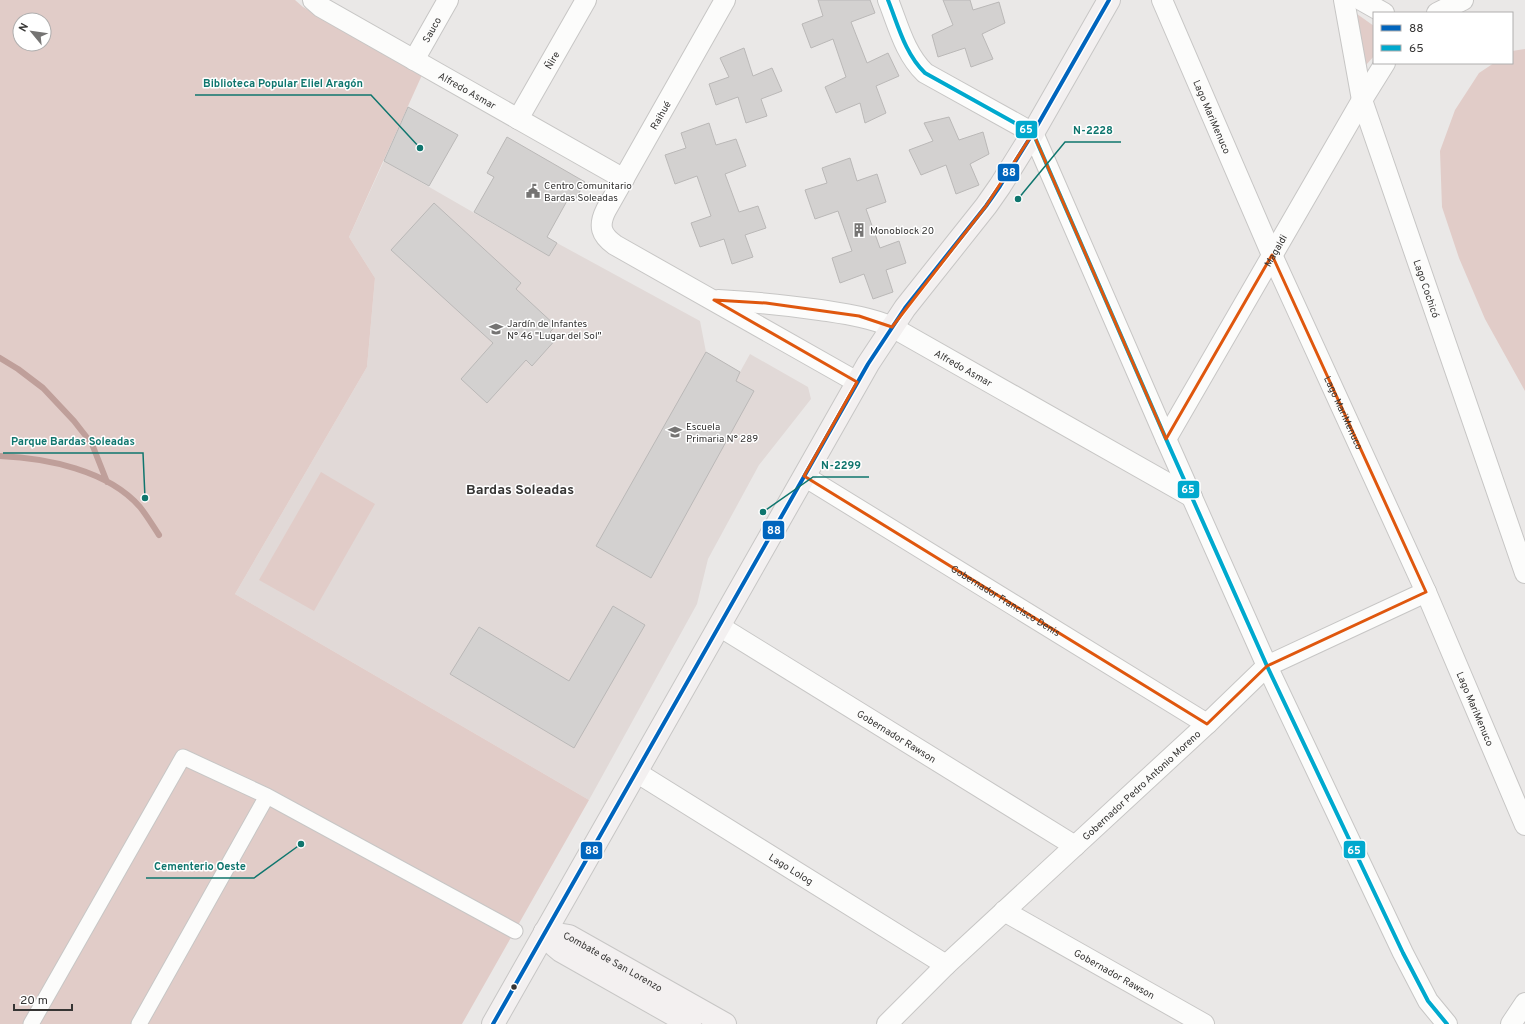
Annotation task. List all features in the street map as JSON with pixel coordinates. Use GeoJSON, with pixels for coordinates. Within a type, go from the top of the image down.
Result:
{"type":"FeatureCollection","features":[{"type":"Feature","properties":{"kind":"main road"},"geometry":{"type":"LineString","coordinates":[[493,1024],[857,382],[892,327],[986,206],[1015,164],[1109,0]]}},
{"type":"Feature","properties":{"kind":"main road","name":"Combate de San Lorenzo"},"geometry":{"type":"LineString","coordinates":[[545,932],[555,946],[561,951],[690,1024]]}},
{"type":"Feature","properties":{"kind":"main road","name":"Combate de San Lorenzo"},"geometry":{"type":"LineString","coordinates":[[545,932],[569,936],[725,1024]]}},
{"type":"Feature","properties":{"kind":"street","name":"Alfredo Asmar"},"geometry":{"type":"LineString","coordinates":[[313,0],[321,7],[624,180]]}},
{"type":"Feature","properties":{"kind":"street","name":"Sauco"},"geometry":{"type":"LineString","coordinates":[[414,60],[448,0]]}},
{"type":"Feature","properties":{"kind":"street","name":"Ñire"},"geometry":{"type":"LineString","coordinates":[[518,119],[586,0]]}},
{"type":"Feature","properties":{"kind":"street","name":"Raihué"},"geometry":{"type":"LineString","coordinates":[[603,233],[603,217],[725,0]]}},
{"type":"Feature","properties":{"kind":"street"},"geometry":{"type":"LineString","coordinates":[[888,0],[910,55],[925,73],[1033,133],[1166,439],[1267,666],[1404,954],[1428,1001],[1447,1024]]}},
{"type":"Feature","properties":{"kind":"street","name":"Lago MariMenuco"},"geometry":{"type":"LineString","coordinates":[[1162,0],[1272,255],[1426,592],[1525,825]]}},
{"type":"Feature","properties":{"kind":"street","name":"Lago Cochicó"},"geometry":{"type":"LineString","coordinates":[[1344,0],[1362,100],[1525,573]]}},
{"type":"Feature","properties":{"kind":"street"},"geometry":{"type":"LineString","coordinates":[[1362,0],[1382,12]]}},
{"type":"Feature","properties":{"kind":"street"},"geometry":{"type":"LineString","coordinates":[[1439,12],[1463,0]]}},
{"type":"Feature","properties":{"kind":"street","name":"Magaldi"},"geometry":{"type":"LineString","coordinates":[[1166,439],[1362,100],[1385,64]]}},
{"type":"Feature","properties":{"kind":"street","name":"Alfredo Asmar"},"geometry":{"type":"LineString","coordinates":[[603,233],[607,239],[615,245],[857,382]]}},
{"type":"Feature","properties":{"kind":"street","name":"Alfredo Asmar"},"geometry":{"type":"LineString","coordinates":[[714,300],[772,303],[859,316],[879,321],[1192,497]]}},
{"type":"Feature","properties":{"kind":"street","name":"Gobernador Francisco Denis"},"geometry":{"type":"LineString","coordinates":[[804,476],[1207,724]]}},
{"type":"Feature","properties":{"kind":"street","name":"Gobernador Pedro Antonio Moreno"},"geometry":{"type":"LineString","coordinates":[[887,1024],[946,965],[1207,724],[1267,666],[1426,592]]}},
{"type":"Feature","properties":{"kind":"street","name":"Gobernador Rawson"},"geometry":{"type":"LineString","coordinates":[[719,626],[1075,846]]}},
{"type":"Feature","properties":{"kind":"street"},"geometry":{"type":"LineString","coordinates":[[31,1024],[183,757],[267,796],[515,931]]}},
{"type":"Feature","properties":{"kind":"street","name":"Lago Lolog"},"geometry":{"type":"LineString","coordinates":[[636,772],[946,965]]}},
{"type":"Feature","properties":{"kind":"street"},"geometry":{"type":"LineString","coordinates":[[139,1024],[267,796]]}},
{"type":"Feature","properties":{"kind":"street","name":"Gobernador Rawson"},"geometry":{"type":"LineString","coordinates":[[1004,911],[1204,1024]]}},
{"type":"Feature","properties":{"kind":"street"},"geometry":{"type":"LineString","coordinates":[[1511,1024],[1525,1003]]}},
{"type":"Feature","properties":{"kind":"highlighted area"},"geometry":{"type":"Polygon","coordinates":[[[1033,133],[1166,439],[1272,255],[1426,592],[1267,666],[1207,724],[804,476],[857,382],[714,300],[766,303],[859,316],[892,327],[986,206],[1033,133]]]}},
{"type":"Feature","properties":{"kind":"shaded area"},"geometry":{"type":"Polygon","coordinates":[[[0,0],[295,0],[303,7],[422,75],[349,237],[375,278],[367,367],[235,594],[589,800],[462,1024],[0,1024],[0,0]]]}},
{"type":"Feature","properties":{"kind":"shaded area"},"geometry":{"type":"Polygon","coordinates":[[[1357,14],[1373,25],[1373,57],[1366,65],[1357,14]]]}},
{"type":"Feature","properties":{"kind":"shaded area"},"geometry":{"type":"Polygon","coordinates":[[[1525,49],[1525,391],[1485,319],[1459,258],[1442,207],[1440,151],[1455,110],[1479,73],[1492,64],[1513,64],[1513,51],[1525,49]]]}},
{"type":"Feature","properties":{"kind":"shaded area"},"geometry":{"type":"Polygon","coordinates":[[[384,161],[549,256],[557,243],[700,321],[706,352],[740,372],[750,354],[808,387],[811,399],[759,465],[708,559],[697,604],[589,800],[235,594],[367,367],[375,278],[349,237],[384,161]]]}},
{"type":"Feature","properties":{"kind":"shaded area"},"geometry":{"type":"Polygon","coordinates":[[[321,472],[375,504],[314,611],[259,580],[321,472]]]}},
{"type":"Feature","properties":{"kind":"building"},"geometry":{"type":"Polygon","coordinates":[[[818,0],[870,0],[875,13],[851,22],[867,63],[888,53],[899,76],[876,86],[886,113],[865,123],[860,103],[836,113],[825,87],[846,77],[833,39],[811,48],[802,24],[823,16],[818,0]]]}},
{"type":"Feature","properties":{"kind":"building"},"geometry":{"type":"Polygon","coordinates":[[[943,0],[970,0],[973,10],[999,2],[1005,23],[982,34],[993,59],[971,67],[965,48],[938,57],[932,35],[953,25],[943,0]]]}},
{"type":"Feature","properties":{"kind":"building"},"geometry":{"type":"Polygon","coordinates":[[[744,48],[753,76],[772,68],[782,91],[761,99],[767,116],[746,123],[738,97],[716,105],[709,84],[729,77],[720,58],[744,48]]]}},
{"type":"Feature","properties":{"kind":"building"},"geometry":{"type":"Polygon","coordinates":[[[408,107],[458,135],[429,186],[384,161],[408,107]]]}},
{"type":"Feature","properties":{"kind":"building"},"geometry":{"type":"Polygon","coordinates":[[[949,117],[959,140],[983,132],[989,154],[970,164],[979,185],[956,194],[946,165],[921,175],[909,150],[933,141],[924,123],[949,117]]]}},
{"type":"Feature","properties":{"kind":"building"},"geometry":{"type":"Polygon","coordinates":[[[709,123],[716,145],[736,139],[746,166],[725,174],[739,212],[758,206],[766,228],[745,235],[753,257],[732,264],[724,239],[700,247],[691,223],[711,216],[697,176],[675,184],[665,155],[686,148],[681,133],[709,123]]]}},
{"type":"Feature","properties":{"kind":"building","name":"Centro Comunitario Bardas Soleadas"},"geometry":{"type":"Polygon","coordinates":[[[507,137],[585,182],[574,202],[568,199],[547,237],[557,243],[549,256],[474,212],[494,177],[487,173],[507,137]]]}},
{"type":"Feature","properties":{"kind":"building","name":"Monoblock 20"},"geometry":{"type":"Polygon","coordinates":[[[850,158],[857,181],[877,174],[886,202],[866,209],[880,248],[899,241],[906,263],[886,270],[893,292],[873,299],[864,274],[840,283],[832,258],[852,251],[838,211],[815,219],[805,190],[827,183],[822,168],[850,158]]]}},
{"type":"Feature","properties":{"kind":"building"},"geometry":{"type":"Polygon","coordinates":[[[434,203],[521,283],[516,289],[556,326],[550,332],[557,338],[532,366],[526,360],[487,403],[461,379],[493,343],[391,250],[434,203]]]}},
{"type":"Feature","properties":{"kind":"building"},"geometry":{"type":"Polygon","coordinates":[[[706,352],[740,372],[736,381],[754,391],[651,578],[596,546],[706,352]]]}},
{"type":"Feature","properties":{"kind":"building"},"geometry":{"type":"Polygon","coordinates":[[[613,606],[645,625],[574,748],[450,674],[479,627],[569,681],[613,606]]]}},
{"type":"Feature","properties":{"kind":"waterway"},"geometry":{"type":"LineString","coordinates":[[0,358],[18,369],[43,388],[74,421],[92,444],[107,482]]}},
{"type":"Feature","properties":{"kind":"waterway"},"geometry":{"type":"LineString","coordinates":[[0,456],[18,457],[56,463],[94,475],[127,494],[148,517],[159,535]]}},
{"type":"Feature","properties":{"kind":"transit line","name":"65"},"geometry":{"type":"LineString","coordinates":[[888,0],[907,48],[912,57],[925,73],[1033,133],[1166,439],[1267,666],[1403,953],[1428,1001],[1447,1024]]}},
{"type":"Feature","properties":{"kind":"transit line","name":"88"},"geometry":{"type":"LineString","coordinates":[[493,1024],[868,364],[905,308],[986,206],[1000,186],[1033,133],[1109,0]]}},
{"type":"Feature","properties":{"kind":"place","name":"Biblioteca Popular Eliel Aragón"},"geometry":{"type":"Point","coordinates":[420,148]}},
{"type":"Feature","properties":{"kind":"place","name":"Centro Comunitario Bardas Soleadas"},"geometry":{"type":"Point","coordinates":[533,191]}},
{"type":"Feature","properties":{"kind":"place","name":"N-2228"},"geometry":{"type":"Point","coordinates":[1018,199]}},
{"type":"Feature","properties":{"kind":"place","name":"Monoblock 20"},"geometry":{"type":"Point","coordinates":[859,230]}},
{"type":"Feature","properties":{"kind":"place","name":"Jardín de Infantes N° 46 \"Lugar del Sol\""},"geometry":{"type":"Point","coordinates":[496,329]}},
{"type":"Feature","properties":{"kind":"place","name":"Escuela Primaria N° 289"},"geometry":{"type":"Point","coordinates":[675,432]}},
{"type":"Feature","properties":{"kind":"place","name":"Parque Bardas Soleadas"},"geometry":{"type":"Point","coordinates":[145,498]}},
{"type":"Feature","properties":{"kind":"place","name":"N-2299"},"geometry":{"type":"Point","coordinates":[763,512]}},
{"type":"Feature","properties":{"kind":"place","name":"Cementerio Oeste"},"geometry":{"type":"Point","coordinates":[301,844]}},
{"type":"Feature","properties":{"kind":"district","name":"Bardas Soleadas"},"geometry":{"type":"Point","coordinates":[520,489]}}]}
